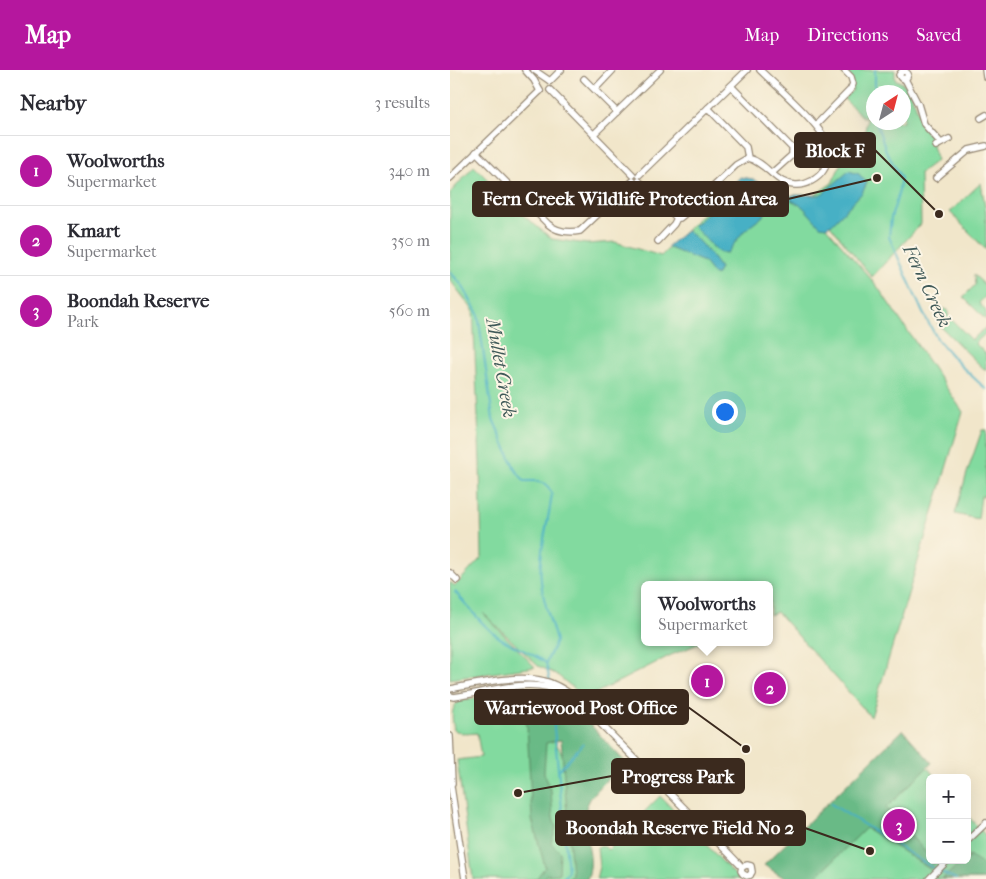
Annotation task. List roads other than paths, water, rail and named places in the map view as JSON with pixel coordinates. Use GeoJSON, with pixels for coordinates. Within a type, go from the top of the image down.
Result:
{"type":"FeatureCollection","features":[{"type":"Feature","properties":{"kind":"street"},"geometry":{"type":"LineString","coordinates":[[524,70],[539,88],[545,92],[550,90]]}},
{"type":"Feature","properties":{"kind":"street"},"geometry":{"type":"LineString","coordinates":[[534,70],[552,85],[550,90]]}},
{"type":"Feature","properties":{"kind":"street"},"geometry":{"type":"LineString","coordinates":[[450,178],[539,88],[540,80],[547,80],[560,70]]}},
{"type":"Feature","properties":{"kind":"street"},"geometry":{"type":"LineString","coordinates":[[594,89],[613,70]]}},
{"type":"Feature","properties":{"kind":"street"},"geometry":{"type":"LineString","coordinates":[[594,134],[660,70]]}},
{"type":"Feature","properties":{"kind":"street"},"geometry":{"type":"LineString","coordinates":[[476,152],[553,229],[571,232],[580,231],[747,70]]}},
{"type":"Feature","properties":{"kind":"street"},"geometry":{"type":"LineString","coordinates":[[658,241],[674,224],[677,218],[680,218],[687,212],[736,165],[748,158],[758,161],[778,180],[796,186],[805,184],[822,174],[830,156],[825,137],[816,125],[760,70]]}},
{"type":"Feature","properties":{"kind":"street"},"geometry":{"type":"LineString","coordinates":[[816,125],[850,90],[853,84],[851,77],[844,70]]}},
{"type":"Feature","properties":{"kind":"street"},"geometry":{"type":"LineString","coordinates":[[915,70],[904,71],[908,77],[905,79],[918,104],[924,124],[939,144],[949,139]]}},
{"type":"Feature","properties":{"kind":"street"},"geometry":{"type":"LineString","coordinates":[[985,70],[986,78]]}},
{"type":"Feature","properties":{"kind":"street"},"geometry":{"type":"LineString","coordinates":[[584,79],[617,112]]}},
{"type":"Feature","properties":{"kind":"street"},"geometry":{"type":"LineString","coordinates":[[731,86],[793,152],[772,173]]}},
{"type":"Feature","properties":{"kind":"street"},"geometry":{"type":"LineString","coordinates":[[550,90],[677,218]]}},
{"type":"Feature","properties":{"kind":"street"},"geometry":{"type":"LineString","coordinates":[[708,108],[746,147],[748,158]]}},
{"type":"Feature","properties":{"kind":"street"},"geometry":{"type":"LineString","coordinates":[[936,178],[970,150],[986,146]]}},
{"type":"Feature","properties":{"kind":"street"},"geometry":{"type":"LineString","coordinates":[[450,573],[457,580]]}},
{"type":"Feature","properties":{"kind":"street"},"geometry":{"type":"LineString","coordinates":[[450,689],[523,679],[560,690],[579,702],[697,821],[698,829],[705,829],[742,867],[751,866],[752,877]]}},
{"type":"Feature","properties":{"kind":"street"},"geometry":{"type":"LineString","coordinates":[[451,698],[545,684]]}},
{"type":"Feature","properties":{"kind":"street"},"geometry":{"type":"LineString","coordinates":[[450,736],[453,792],[465,879]]}},
{"type":"Feature","properties":{"kind":"street"},"geometry":{"type":"LineString","coordinates":[[450,780],[453,792]]}},
{"type":"Feature","properties":{"kind":"street"},"geometry":{"type":"LineString","coordinates":[[971,837],[986,823]]}},
{"type":"Feature","properties":{"kind":"street"},"geometry":{"type":"LineString","coordinates":[[929,879],[944,864]]}},
{"type":"Feature","properties":{"kind":"water"},"geometry":{"type":"Polygon","coordinates":[[[849,171],[859,174],[867,183],[862,193],[832,224],[826,227],[820,226],[803,207],[791,200],[792,195],[819,195],[823,193],[849,171]]]}},
{"type":"Feature","properties":{"kind":"water"},"geometry":{"type":"Polygon","coordinates":[[[740,177],[753,179],[767,188],[785,193],[784,200],[774,202],[762,217],[744,231],[727,253],[718,252],[693,226],[704,217],[740,177]]]}},
{"type":"Feature","properties":{"kind":"water"},"geometry":{"type":"Polygon","coordinates":[[[687,230],[705,248],[720,268],[717,274],[714,275],[704,262],[667,247],[687,230]]]}},
{"type":"Feature","properties":{"kind":"waterway","name":"Fern Creek"},"geometry":{"type":"LineString","coordinates":[[875,70],[875,85]]}},
{"type":"Feature","properties":{"kind":"waterway","name":"Fern Creek"},"geometry":{"type":"LineString","coordinates":[[879,130],[886,151],[901,178],[891,218],[889,237],[923,313],[938,340],[961,366],[986,389]]}},
{"type":"Feature","properties":{"kind":"waterway","name":"Mullet Creek"},"geometry":{"type":"LineString","coordinates":[[450,272],[462,285],[478,314],[493,419],[515,469],[524,481],[546,484],[552,493],[540,570],[543,596],[556,641],[546,663],[550,682]]}},
{"type":"Feature","properties":{"kind":"waterway"},"geometry":{"type":"LineString","coordinates":[[455,592],[484,625],[498,636],[546,663]]}},
{"type":"Feature","properties":{"kind":"waterway"},"geometry":{"type":"LineString","coordinates":[[552,691],[568,871],[563,879]]}},
{"type":"Feature","properties":{"kind":"waterway"},"geometry":{"type":"LineString","coordinates":[[559,770],[583,744]]}},
{"type":"Feature","properties":{"kind":"waterway"},"geometry":{"type":"LineString","coordinates":[[831,804],[936,870],[956,879]]}},
{"type":"Feature","properties":{"kind":"place","name":"Fern Creek Wildlife Protection Area"},"geometry":{"type":"Point","coordinates":[877,178]}},
{"type":"Feature","properties":{"kind":"place","name":"Block F"},"geometry":{"type":"Point","coordinates":[939,214]}},
{"type":"Feature","properties":{"kind":"place","name":"Woolworths"},"geometry":{"type":"Point","coordinates":[707,681]}},
{"type":"Feature","properties":{"kind":"place","name":"Kmart"},"geometry":{"type":"Point","coordinates":[770,688]}},
{"type":"Feature","properties":{"kind":"place","name":"Warriewood Post Office"},"geometry":{"type":"Point","coordinates":[746,749]}},
{"type":"Feature","properties":{"kind":"place","name":"Progress Park"},"geometry":{"type":"Point","coordinates":[518,793]}},
{"type":"Feature","properties":{"kind":"place","name":"Boondah Reserve"},"geometry":{"type":"Point","coordinates":[899,825]}},
{"type":"Feature","properties":{"kind":"place","name":"Boondah Reserve Field No 2"},"geometry":{"type":"Point","coordinates":[870,851]}}]}
